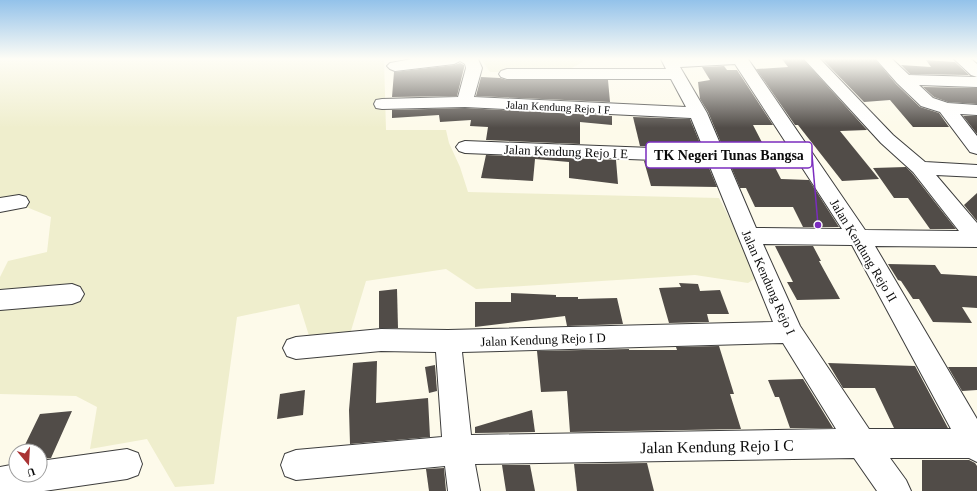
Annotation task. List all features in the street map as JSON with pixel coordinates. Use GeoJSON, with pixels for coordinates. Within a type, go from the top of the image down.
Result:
{"type":"FeatureCollection","features":[{"type":"Feature","properties":{"kind":"street"},"geometry":{"type":"LineString","coordinates":[[465,102],[470,82]]}},
{"type":"Feature","properties":{"kind":"street","name":"Jalan Kendung Rejo I"},"geometry":{"type":"LineString","coordinates":[[681,82],[698,113],[748,236],[790,332],[861,444],[895,491]]}},
{"type":"Feature","properties":{"kind":"street","name":"Jalan Kendung Rejo II"},"geometry":{"type":"LineString","coordinates":[[754,82],[858,236],[976,445]]}},
{"type":"Feature","properties":{"kind":"street"},"geometry":{"type":"LineString","coordinates":[[833,82],[887,139],[920,168],[977,238]]}},
{"type":"Feature","properties":{"kind":"street"},"geometry":{"type":"LineString","coordinates":[[905,82],[927,102],[946,108],[977,110]]}},
{"type":"Feature","properties":{"kind":"street","name":"Jalan Kendung Rejo I F"},"geometry":{"type":"LineString","coordinates":[[382,104],[465,102],[698,113]]}},
{"type":"Feature","properties":{"kind":"street"},"geometry":{"type":"LineString","coordinates":[[946,108],[977,148]]}},
{"type":"Feature","properties":{"kind":"street","name":"Jalan Kendung Rejo I E"},"geometry":{"type":"LineString","coordinates":[[465,147],[716,156]]}},
{"type":"Feature","properties":{"kind":"street"},"geometry":{"type":"LineString","coordinates":[[920,168],[977,171]]}},
{"type":"Feature","properties":{"kind":"street"},"geometry":{"type":"LineString","coordinates":[[748,236],[977,238]]}},
{"type":"Feature","properties":{"kind":"street"},"geometry":{"type":"LineString","coordinates":[[0,300],[72,294]]}},
{"type":"Feature","properties":{"kind":"street","name":"Jalan Kendung Rejo I D"},"geometry":{"type":"LineString","coordinates":[[296,348],[381,340],[448,341],[790,332]]}},
{"type":"Feature","properties":{"kind":"street"},"geometry":{"type":"LineString","coordinates":[[448,341],[458,450],[464,491]]}},
{"type":"Feature","properties":{"kind":"street","name":"Jalan Kendung Rejo I C"},"geometry":{"type":"LineString","coordinates":[[296,465],[458,450],[861,444],[976,445]]}},
{"type":"Feature","properties":{"kind":"street"},"geometry":{"type":"LineString","coordinates":[[0,482],[127,464]]}},
{"type":"Feature","properties":{"kind":"green space"},"geometry":{"type":"Polygon","coordinates":[[[0,82],[385,82],[386,130],[446,130],[449,143],[460,167],[468,192],[719,198],[759,276],[748,283],[695,275],[476,289],[446,269],[366,281],[350,334],[311,342],[299,304],[237,317],[214,484],[175,487],[147,439],[90,449],[97,407],[76,396],[0,394],[0,277],[8,261],[47,252],[51,217],[19,204],[0,206],[0,82]]]}},
{"type":"Feature","properties":{"kind":"building"},"geometry":{"type":"Polygon","coordinates":[[[393,82],[461,82],[457,96],[392,97],[393,82]]]}},
{"type":"Feature","properties":{"kind":"building"},"geometry":{"type":"Polygon","coordinates":[[[480,82],[608,82],[610,102],[476,96],[480,82]]]}},
{"type":"Feature","properties":{"kind":"building"},"geometry":{"type":"Polygon","coordinates":[[[698,82],[745,82],[773,125],[753,125],[781,179],[809,180],[839,227],[803,227],[793,207],[755,207],[746,188],[740,188],[708,112],[700,99],[698,82]]]}},
{"type":"Feature","properties":{"kind":"building"},"geometry":{"type":"Polygon","coordinates":[[[765,82],[824,82],[867,130],[840,131],[879,179],[842,181],[798,125],[795,125],[765,82]]]}},
{"type":"Feature","properties":{"kind":"building"},"geometry":{"type":"Polygon","coordinates":[[[844,82],[894,82],[920,107],[939,113],[949,127],[913,127],[890,100],[864,102],[844,82]]]}},
{"type":"Feature","properties":{"kind":"building"},"geometry":{"type":"Polygon","coordinates":[[[923,87],[977,88],[977,104],[948,102],[934,97],[923,87]]]}},
{"type":"Feature","properties":{"kind":"building"},"geometry":{"type":"Polygon","coordinates":[[[465,108],[612,116],[612,125],[580,122],[580,144],[486,140],[488,127],[470,126],[471,120],[440,122],[439,115],[392,118],[392,110],[465,108]]]}},
{"type":"Feature","properties":{"kind":"building"},"geometry":{"type":"Polygon","coordinates":[[[963,116],[977,116],[977,134],[963,116]]]}},
{"type":"Feature","properties":{"kind":"building"},"geometry":{"type":"Polygon","coordinates":[[[633,117],[690,119],[702,148],[640,146],[633,117]]]}},
{"type":"Feature","properties":{"kind":"building"},"geometry":{"type":"Polygon","coordinates":[[[486,155],[616,160],[618,184],[569,178],[569,162],[535,159],[533,181],[481,178],[486,155]]]}},
{"type":"Feature","properties":{"kind":"building"},"geometry":{"type":"Polygon","coordinates":[[[644,161],[707,163],[717,187],[651,186],[644,161]]]}},
{"type":"Feature","properties":{"kind":"building"},"geometry":{"type":"Polygon","coordinates":[[[906,167],[956,229],[930,229],[908,198],[894,198],[873,168],[906,167]]]}},
{"type":"Feature","properties":{"kind":"building"},"geometry":{"type":"Polygon","coordinates":[[[977,193],[977,221],[964,205],[977,193]]]}},
{"type":"Feature","properties":{"kind":"building"},"geometry":{"type":"Polygon","coordinates":[[[775,246],[813,246],[821,261],[819,261],[840,299],[797,300],[787,282],[793,282],[775,246]]]}},
{"type":"Feature","properties":{"kind":"building"},"geometry":{"type":"Polygon","coordinates":[[[888,264],[935,265],[941,274],[977,276],[977,308],[962,307],[972,323],[933,322],[919,299],[913,299],[888,264]]]}},
{"type":"Feature","properties":{"kind":"building"},"geometry":{"type":"Polygon","coordinates":[[[679,283],[698,284],[700,291],[720,290],[729,314],[707,314],[709,322],[669,323],[659,288],[681,287],[679,283]]]}},
{"type":"Feature","properties":{"kind":"building"},"geometry":{"type":"Polygon","coordinates":[[[397,289],[398,328],[379,328],[379,291],[397,289]]]}},
{"type":"Feature","properties":{"kind":"building"},"geometry":{"type":"Polygon","coordinates":[[[511,293],[556,295],[556,297],[578,297],[578,299],[617,298],[623,324],[567,326],[565,316],[475,327],[475,302],[511,302],[511,293]]]}},
{"type":"Feature","properties":{"kind":"building"},"geometry":{"type":"Polygon","coordinates":[[[719,346],[734,394],[730,394],[741,429],[570,432],[567,391],[541,392],[537,351],[629,349],[677,350],[676,347],[719,346]]]}},
{"type":"Feature","properties":{"kind":"building"},"geometry":{"type":"Polygon","coordinates":[[[377,361],[376,403],[428,398],[430,437],[350,444],[349,410],[353,363],[377,361]]]}},
{"type":"Feature","properties":{"kind":"building"},"geometry":{"type":"Polygon","coordinates":[[[828,363],[915,366],[948,428],[894,428],[875,388],[843,388],[828,363]]]}},
{"type":"Feature","properties":{"kind":"building"},"geometry":{"type":"Polygon","coordinates":[[[435,365],[437,391],[429,393],[425,367],[435,365]]]}},
{"type":"Feature","properties":{"kind":"building"},"geometry":{"type":"Polygon","coordinates":[[[948,367],[977,367],[977,390],[962,391],[948,367]]]}},
{"type":"Feature","properties":{"kind":"building"},"geometry":{"type":"Polygon","coordinates":[[[803,379],[833,428],[790,428],[779,397],[775,397],[768,380],[803,379]]]}},
{"type":"Feature","properties":{"kind":"building"},"geometry":{"type":"Polygon","coordinates":[[[305,390],[303,415],[277,419],[280,394],[305,390]]]}},
{"type":"Feature","properties":{"kind":"building"},"geometry":{"type":"Polygon","coordinates":[[[532,410],[535,432],[475,433],[475,427],[532,410]]]}},
{"type":"Feature","properties":{"kind":"building"},"geometry":{"type":"Polygon","coordinates":[[[72,411],[51,458],[48,458],[48,443],[26,443],[40,414],[72,411]]]}},
{"type":"Feature","properties":{"kind":"building"},"geometry":{"type":"Polygon","coordinates":[[[922,460],[969,460],[975,463],[977,466],[977,491],[922,491],[922,460]]]}},
{"type":"Feature","properties":{"kind":"building"},"geometry":{"type":"Polygon","coordinates":[[[647,463],[654,491],[577,491],[574,464],[647,463]]]}},
{"type":"Feature","properties":{"kind":"building"},"geometry":{"type":"Polygon","coordinates":[[[502,465],[530,465],[535,491],[506,491],[502,465]]]}},
{"type":"Feature","properties":{"kind":"building"},"geometry":{"type":"Polygon","coordinates":[[[444,468],[446,491],[429,491],[426,469],[444,468]]]}},
{"type":"Feature","properties":{"kind":"place","name":"TK Negeri Tunas Bangsa"},"geometry":{"type":"Point","coordinates":[818,225]}}]}
